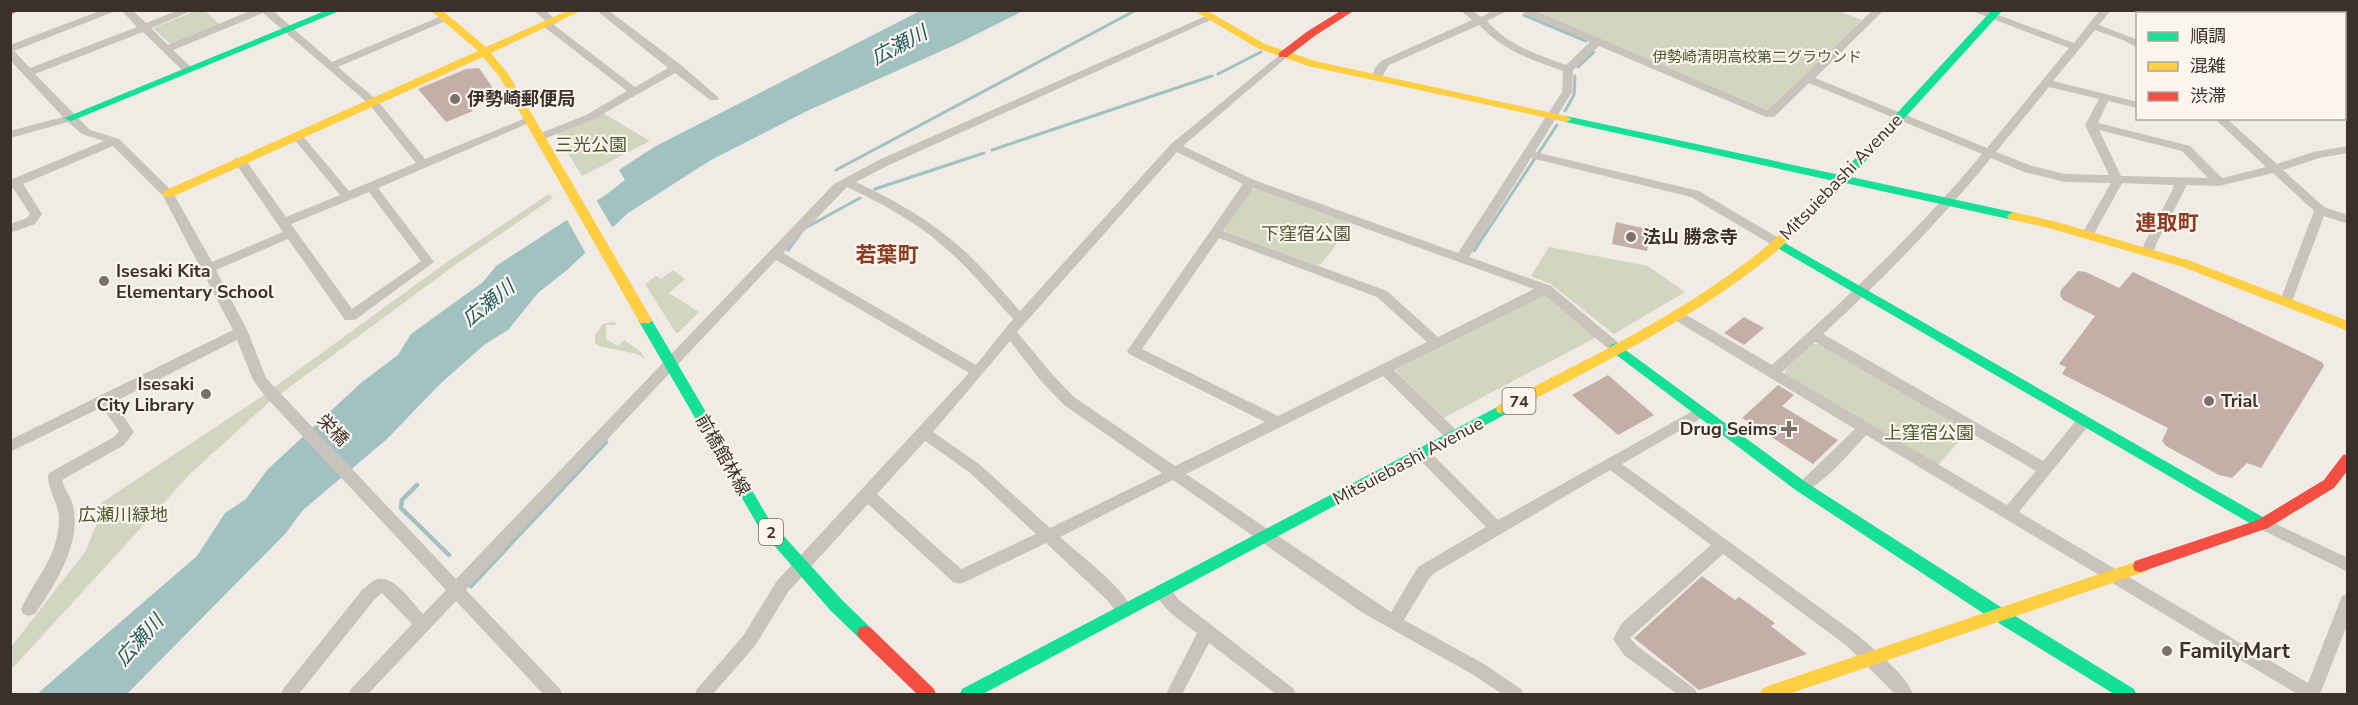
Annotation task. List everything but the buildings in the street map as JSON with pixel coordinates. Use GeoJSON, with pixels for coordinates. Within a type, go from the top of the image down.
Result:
{"type":"FeatureCollection","features":[{"type":"Feature","properties":{"kind":"street"},"geometry":{"type":"LineString","coordinates":[[10,12],[15,10]]}},
{"type":"Feature","properties":{"kind":"street"},"geometry":{"type":"LineString","coordinates":[[113,10],[10,51],[69,118],[86,132],[115,141]]}},
{"type":"Feature","properties":{"kind":"street"},"geometry":{"type":"LineString","coordinates":[[126,10],[188,70]]}},
{"type":"Feature","properties":{"kind":"street"},"geometry":{"type":"LineString","coordinates":[[28,72],[189,10]]}},
{"type":"Feature","properties":{"kind":"street"},"geometry":{"type":"LineString","coordinates":[[166,49],[263,10],[373,102],[422,163]]}},
{"type":"Feature","properties":{"kind":"street"},"geometry":{"type":"LineString","coordinates":[[10,135],[69,118],[337,10]]}},
{"type":"Feature","properties":{"kind":"street"},"geometry":{"type":"LineString","coordinates":[[538,10],[550,23],[633,91]]}},
{"type":"Feature","properties":{"kind":"street"},"geometry":{"type":"LineString","coordinates":[[168,194],[578,10]]}},
{"type":"Feature","properties":{"kind":"street"},"geometry":{"type":"LineString","coordinates":[[601,10],[714,98]]}},
{"type":"Feature","properties":{"kind":"street"},"geometry":{"type":"LineString","coordinates":[[703,694],[749,641],[782,587],[924,433],[978,372],[1020,319],[1175,146],[1283,55],[1312,33],[1350,10]]}},
{"type":"Feature","properties":{"kind":"street"},"geometry":{"type":"LineString","coordinates":[[1465,10],[1480,20],[1492,35],[1518,51],[1568,69]]}},
{"type":"Feature","properties":{"kind":"street"},"geometry":{"type":"LineString","coordinates":[[1376,78],[1385,63],[1503,10]]}},
{"type":"Feature","properties":{"kind":"street"},"geometry":{"type":"LineString","coordinates":[[1523,10],[1770,115],[1879,10]]}},
{"type":"Feature","properties":{"kind":"street"},"geometry":{"type":"LineString","coordinates":[[1974,10],[1995,14],[2076,47]]}},
{"type":"Feature","properties":{"kind":"street"},"geometry":{"type":"LineString","coordinates":[[1773,372],[1861,292],[1949,201],[2106,10]]}},
{"type":"Feature","properties":{"kind":"street"},"geometry":{"type":"LineString","coordinates":[[331,66],[439,14]]}},
{"type":"Feature","properties":{"kind":"street","name":"2"},"geometry":{"type":"LineString","coordinates":[[439,14],[484,52],[504,75],[540,137]]}},
{"type":"Feature","properties":{"kind":"street"},"geometry":{"type":"LineString","coordinates":[[357,694],[669,363],[845,182],[1204,14],[1283,55],[1312,64],[1949,201],[2088,234],[2148,252],[2286,301],[2348,326]]}},
{"type":"Feature","properties":{"kind":"street","name":"Mitsuiebashi Avenue"},"geometry":{"type":"LineString","coordinates":[[968,694],[1423,454],[1678,316],[1733,279],[1806,218],[1995,14]]}},
{"type":"Feature","properties":{"kind":"street"},"geometry":{"type":"LineString","coordinates":[[2093,26],[2135,41]]}},
{"type":"Feature","properties":{"kind":"street"},"geometry":{"type":"LineString","coordinates":[[1461,257],[1530,154],[1567,92],[1568,69],[1597,42]]}},
{"type":"Feature","properties":{"kind":"street"},"geometry":{"type":"LineString","coordinates":[[540,137],[590,117],[677,68]]}},
{"type":"Feature","properties":{"kind":"street"},"geometry":{"type":"LineString","coordinates":[[1808,79],[2028,169],[2053,176],[2219,182],[2275,169],[2317,155],[2348,150]]}},
{"type":"Feature","properties":{"kind":"street"},"geometry":{"type":"LineString","coordinates":[[2046,83],[2136,105]]}},
{"type":"Feature","properties":{"kind":"street"},"geometry":{"type":"LineString","coordinates":[[2091,125],[2105,97]]}},
{"type":"Feature","properties":{"kind":"street"},"geometry":{"type":"LineString","coordinates":[[209,268],[347,196],[530,120]]}},
{"type":"Feature","properties":{"kind":"street"},"geometry":{"type":"LineString","coordinates":[[2221,120],[2320,210],[2348,220]]}},
{"type":"Feature","properties":{"kind":"street"},"geometry":{"type":"LineString","coordinates":[[2088,234],[2117,180],[2091,125]]}},
{"type":"Feature","properties":{"kind":"street"},"geometry":{"type":"LineString","coordinates":[[2091,125],[2186,148],[2219,182]]}},
{"type":"Feature","properties":{"kind":"street"},"geometry":{"type":"LineString","coordinates":[[297,136],[347,196]]}},
{"type":"Feature","properties":{"kind":"street","name":"前橋館林線"},"geometry":{"type":"LineString","coordinates":[[540,137],[753,507],[800,567],[928,694]]}},
{"type":"Feature","properties":{"kind":"street"},"geometry":{"type":"LineString","coordinates":[[10,229],[31,222],[36,214],[13,184],[115,141]]}},
{"type":"Feature","properties":{"kind":"street","name":"栄橋"},"geometry":{"type":"LineString","coordinates":[[115,141],[168,194],[241,332],[260,380],[554,694]]}},
{"type":"Feature","properties":{"kind":"street"},"geometry":{"type":"LineString","coordinates":[[1175,146],[1250,183],[1546,289],[1616,348],[1802,487],[1998,614],[2128,694]]}},
{"type":"Feature","properties":{"kind":"street"},"geometry":{"type":"LineString","coordinates":[[1530,154],[1695,194],[2263,524],[2348,566]]}},
{"type":"Feature","properties":{"kind":"street"},"geometry":{"type":"LineString","coordinates":[[240,161],[350,317],[428,262],[371,186]]}},
{"type":"Feature","properties":{"kind":"street"},"geometry":{"type":"LineString","coordinates":[[2148,252],[2180,187],[2177,181]]}},
{"type":"Feature","properties":{"kind":"street"},"geometry":{"type":"LineString","coordinates":[[845,182],[900,209],[933,230],[960,254],[1020,319]]}},
{"type":"Feature","properties":{"kind":"street"},"geometry":{"type":"LineString","coordinates":[[1250,183],[1134,351],[1278,423]]}},
{"type":"Feature","properties":{"kind":"street"},"geometry":{"type":"LineString","coordinates":[[2286,301],[2320,210]]}},
{"type":"Feature","properties":{"kind":"street"},"geometry":{"type":"LineString","coordinates":[[1215,232],[1382,294],[1436,344]]}},
{"type":"Feature","properties":{"kind":"street"},"geometry":{"type":"LineString","coordinates":[[776,254],[978,372]]}},
{"type":"Feature","properties":{"kind":"street"},"geometry":{"type":"LineString","coordinates":[[867,494],[959,577],[1278,423],[1546,289]]}},
{"type":"Feature","properties":{"kind":"street"},"geometry":{"type":"LineString","coordinates":[[1678,316],[2312,694],[2348,601]]}},
{"type":"Feature","properties":{"kind":"street"},"geometry":{"type":"LineString","coordinates":[[10,447],[241,332]]}},
{"type":"Feature","properties":{"kind":"street"},"geometry":{"type":"LineString","coordinates":[[1010,332],[1046,377],[1069,401],[1268,536],[1368,608],[1479,669],[1515,694]]}},
{"type":"Feature","properties":{"kind":"street"},"geometry":{"type":"LineString","coordinates":[[1814,335],[2045,469]]}},
{"type":"Feature","properties":{"kind":"street"},"geometry":{"type":"LineString","coordinates":[[1385,369],[1454,437]]}},
{"type":"Feature","properties":{"kind":"street"},"geometry":{"type":"LineString","coordinates":[[29,609],[56,566],[64,543],[66,505],[54,477],[119,441],[127,434],[105,400]]}},
{"type":"Feature","properties":{"kind":"street"},"geometry":{"type":"LineString","coordinates":[[1394,622],[1424,572],[1700,412]]}},
{"type":"Feature","properties":{"kind":"street"},"geometry":{"type":"LineString","coordinates":[[2009,514],[2084,421]]}},
{"type":"Feature","properties":{"kind":"street"},"geometry":{"type":"LineString","coordinates":[[1802,487],[1816,477],[1865,428]]}},
{"type":"Feature","properties":{"kind":"street"},"geometry":{"type":"LineString","coordinates":[[924,433],[967,462],[1113,595],[1125,610]]}},
{"type":"Feature","properties":{"kind":"street"},"geometry":{"type":"LineString","coordinates":[[1423,454],[1497,529]]}},
{"type":"Feature","properties":{"kind":"street"},"geometry":{"type":"LineString","coordinates":[[1768,694],[2263,524],[2329,484],[2348,459]]}},
{"type":"Feature","properties":{"kind":"street"},"geometry":{"type":"LineString","coordinates":[[1611,463],[1872,658],[1905,694]]}},
{"type":"Feature","properties":{"kind":"street"},"geometry":{"type":"LineString","coordinates":[[1689,694],[1630,650],[1621,639],[1628,628],[1722,545]]}},
{"type":"Feature","properties":{"kind":"street"},"geometry":{"type":"LineString","coordinates":[[290,694],[368,595],[380,585],[388,588],[410,614],[424,624]]}},
{"type":"Feature","properties":{"kind":"street"},"geometry":{"type":"LineString","coordinates":[[1162,591],[1173,605],[1288,694]]}},
{"type":"Feature","properties":{"kind":"street"},"geometry":{"type":"LineString","coordinates":[[1174,694],[1207,631]]}},
{"type":"Feature","properties":{"kind":"green space","name":"伊勢崎清明高校第二グラウンド"},"geometry":{"type":"Polygon","coordinates":[[[1836,10],[1862,20],[1769,110],[1533,11],[1836,10]]]}},
{"type":"Feature","properties":{"kind":"green space"},"geometry":{"type":"Polygon","coordinates":[[[195,11],[205,11],[220,25],[172,44],[153,28],[195,11]]]}},
{"type":"Feature","properties":{"kind":"green space","name":"三光公園"},"geometry":{"type":"Polygon","coordinates":[[[603,113],[650,141],[582,176],[557,136],[603,113]]]}},
{"type":"Feature","properties":{"kind":"green space","name":"下窪宿公園"},"geometry":{"type":"Polygon","coordinates":[[[1255,189],[1347,221],[1351,225],[1322,263],[1317,265],[1226,232],[1223,228],[1249,190],[1255,189]]]}},
{"type":"Feature","properties":{"kind":"green space","name":"広瀬川緑地"},"geometry":{"type":"Polygon","coordinates":[[[549,194],[553,198],[455,265],[268,403],[191,473],[11,670],[11,647],[85,552],[101,514],[101,503],[261,397],[447,262],[549,194]]]}},
{"type":"Feature","properties":{"kind":"green space"},"geometry":{"type":"Polygon","coordinates":[[[1549,247],[1648,266],[1685,292],[1614,334],[1551,284],[1531,276],[1549,247]]]}},
{"type":"Feature","properties":{"kind":"green space"},"geometry":{"type":"Polygon","coordinates":[[[673,270],[685,279],[669,293],[699,312],[678,333],[645,284],[656,276],[661,279],[673,270]]]}},
{"type":"Feature","properties":{"kind":"green space"},"geometry":{"type":"Polygon","coordinates":[[[1543,294],[1548,295],[1595,335],[1595,338],[1443,418],[1395,370],[1543,294]]]}},
{"type":"Feature","properties":{"kind":"green space"},"geometry":{"type":"Polygon","coordinates":[[[615,322],[616,325],[606,325],[606,339],[618,346],[624,340],[641,352],[645,359],[637,354],[599,346],[595,343],[595,335],[603,324],[615,322]]]}},
{"type":"Feature","properties":{"kind":"green space","name":"上窪宿公園"},"geometry":{"type":"Polygon","coordinates":[[[1812,344],[1820,344],[1969,430],[1937,466],[1787,375],[1785,370],[1812,344]]]}},
{"type":"Feature","properties":{"kind":"water","name":"広瀬川"},"geometry":{"type":"Polygon","coordinates":[[[920,11],[1023,11],[957,44],[809,110],[711,160],[628,213],[567,270],[538,293],[508,330],[484,345],[440,384],[387,439],[303,510],[285,534],[127,694],[37,694],[197,556],[225,513],[246,499],[267,470],[362,382],[398,355],[411,334],[483,282],[496,266],[625,180],[619,170],[654,147],[920,11]]]}},
{"type":"Feature","properties":{"kind":"pier"},"geometry":{"type":"Polygon","coordinates":[[[595,198],[614,230],[587,256],[565,216],[595,198]]]}},
{"type":"Feature","properties":{"kind":"waterway"},"geometry":{"type":"LineString","coordinates":[[836,170],[1136,10]]}},
{"type":"Feature","properties":{"kind":"waterway"},"geometry":{"type":"LineString","coordinates":[[1524,15],[1586,41]]}},
{"type":"Feature","properties":{"kind":"waterway"},"geometry":{"type":"LineString","coordinates":[[1218,74],[1261,52]]}},
{"type":"Feature","properties":{"kind":"waterway"},"geometry":{"type":"LineString","coordinates":[[1578,67],[1594,52]]}},
{"type":"Feature","properties":{"kind":"waterway"},"geometry":{"type":"LineString","coordinates":[[992,150],[1212,76]]}},
{"type":"Feature","properties":{"kind":"waterway"},"geometry":{"type":"LineString","coordinates":[[1565,111],[1574,95],[1575,76]]}},
{"type":"Feature","properties":{"kind":"waterway"},"geometry":{"type":"LineString","coordinates":[[1474,251],[1557,125]]}},
{"type":"Feature","properties":{"kind":"waterway"},"geometry":{"type":"LineString","coordinates":[[875,189],[984,153]]}},
{"type":"Feature","properties":{"kind":"waterway"},"geometry":{"type":"LineString","coordinates":[[807,227],[860,198]]}},
{"type":"Feature","properties":{"kind":"waterway"},"geometry":{"type":"LineString","coordinates":[[788,250],[800,234]]}},
{"type":"Feature","properties":{"kind":"waterway"},"geometry":{"type":"LineString","coordinates":[[471,586],[606,442]]}},
{"type":"Feature","properties":{"kind":"waterway"},"geometry":{"type":"LineString","coordinates":[[417,485],[402,500],[401,508],[449,555]]}},
{"type":"Feature","properties":{"kind":"traffic: fast"},"geometry":{"type":"LineString","coordinates":[[70,118],[337,10]]}},
{"type":"Feature","properties":{"kind":"traffic: fast"},"geometry":{"type":"LineString","coordinates":[[1820,203],[1998,10]]}},
{"type":"Feature","properties":{"kind":"traffic: fast"},"geometry":{"type":"LineString","coordinates":[[1566,119],[2013,216]]}},
{"type":"Feature","properties":{"kind":"traffic: fast"},"geometry":{"type":"LineString","coordinates":[[1778,243],[2263,524]]}},
{"type":"Feature","properties":{"kind":"traffic: fast"},"geometry":{"type":"LineString","coordinates":[[645,320],[765,525],[836,605],[865,633]]}},
{"type":"Feature","properties":{"kind":"traffic: fast"},"geometry":{"type":"LineString","coordinates":[[1616,348],[1802,487],[1998,614],[2128,694]]}},
{"type":"Feature","properties":{"kind":"traffic: fast"},"geometry":{"type":"LineString","coordinates":[[968,694],[1503,409]]}},
{"type":"Feature","properties":{"kind":"traffic: slow"},"geometry":{"type":"LineString","coordinates":[[435,10],[485,52],[504,75],[645,320]]}},
{"type":"Feature","properties":{"kind":"traffic: slow"},"geometry":{"type":"LineString","coordinates":[[168,194],[578,10]]}},
{"type":"Feature","properties":{"kind":"traffic: slow"},"geometry":{"type":"LineString","coordinates":[[1198,10],[1261,46],[1312,64],[1566,119]]}},
{"type":"Feature","properties":{"kind":"traffic: slow"},"geometry":{"type":"LineString","coordinates":[[1503,409],[1629,343],[1711,294],[1749,267],[1820,203]]}},
{"type":"Feature","properties":{"kind":"traffic: slow"},"geometry":{"type":"LineString","coordinates":[[2013,216],[2053,225],[2187,264],[2348,326]]}},
{"type":"Feature","properties":{"kind":"traffic: slow"},"geometry":{"type":"LineString","coordinates":[[1768,694],[2141,566]]}},
{"type":"Feature","properties":{"kind":"traffic: jam"},"geometry":{"type":"LineString","coordinates":[[10,12],[15,10]]}},
{"type":"Feature","properties":{"kind":"traffic: jam"},"geometry":{"type":"LineString","coordinates":[[1283,55],[1312,33],[1350,10]]}},
{"type":"Feature","properties":{"kind":"traffic: jam"},"geometry":{"type":"LineString","coordinates":[[2141,566],[2263,524],[2329,484],[2348,459]]}},
{"type":"Feature","properties":{"kind":"traffic: jam"},"geometry":{"type":"LineString","coordinates":[[865,633],[928,694]]}},
{"type":"Feature","properties":{"kind":"place","name":"伊勢崎郵便局"},"geometry":{"type":"Point","coordinates":[455,99]}},
{"type":"Feature","properties":{"kind":"place","name":"法山 勝念寺"},"geometry":{"type":"Point","coordinates":[1631,237]}},
{"type":"Feature","properties":{"kind":"place","name":"Isesaki Kita Elementary School"},"geometry":{"type":"Point","coordinates":[104,281]}},
{"type":"Feature","properties":{"kind":"place","name":"Isesaki City Library"},"geometry":{"type":"Point","coordinates":[206,394]}},
{"type":"Feature","properties":{"kind":"place","name":"Trial"},"geometry":{"type":"Point","coordinates":[2209,401]}},
{"type":"Feature","properties":{"kind":"place","name":"Drug Seims"},"geometry":{"type":"Point","coordinates":[1789,429]}},
{"type":"Feature","properties":{"kind":"place","name":"FamilyMart"},"geometry":{"type":"Point","coordinates":[2167,651]}},
{"type":"Feature","properties":{"kind":"district","name":"連取町"},"geometry":{"type":"Point","coordinates":[2167,223]}},
{"type":"Feature","properties":{"kind":"district","name":"若葉町"},"geometry":{"type":"Point","coordinates":[887,255]}}]}
